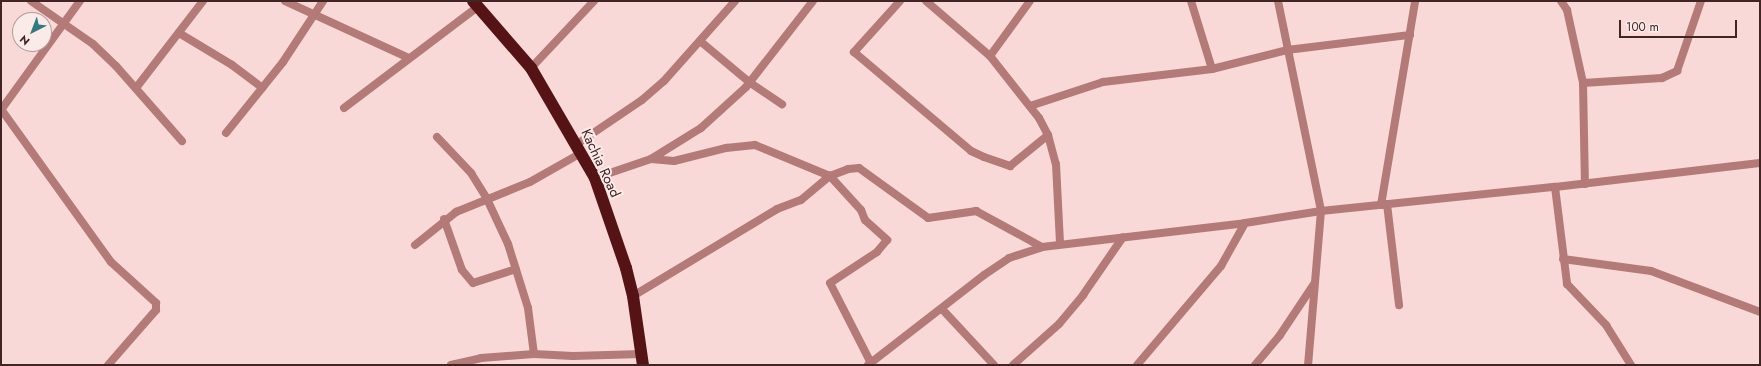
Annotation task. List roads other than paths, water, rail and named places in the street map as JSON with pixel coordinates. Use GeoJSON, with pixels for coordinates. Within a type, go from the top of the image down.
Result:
{"type":"FeatureCollection","features":[{"type":"Feature","properties":{"kind":"highway","name":"Kachia Road"},"geometry":{"type":"LineString","coordinates":[[476,4],[531,68],[579,148],[595,178],[617,238],[633,296],[642,360]]}},
{"type":"Feature","properties":{"kind":"street"},"geometry":{"type":"LineString","coordinates":[[32,1],[93,44],[136,88],[182,141]]}},
{"type":"Feature","properties":{"kind":"street"},"geometry":{"type":"LineString","coordinates":[[80,1],[1,110],[112,262],[156,303],[156,310],[108,365]]}},
{"type":"Feature","properties":{"kind":"street"},"geometry":{"type":"LineString","coordinates":[[136,88],[203,1]]}},
{"type":"Feature","properties":{"kind":"street"},"geometry":{"type":"LineString","coordinates":[[285,1],[409,58]]}},
{"type":"Feature","properties":{"kind":"street"},"geometry":{"type":"LineString","coordinates":[[226,133],[262,88],[323,1]]}},
{"type":"Feature","properties":{"kind":"street"},"geometry":{"type":"LineString","coordinates":[[531,68],[594,1]]}},
{"type":"Feature","properties":{"kind":"street"},"geometry":{"type":"LineString","coordinates":[[415,245],[444,219],[487,199],[530,182],[579,148],[642,100],[664,81],[735,1]]}},
{"type":"Feature","properties":{"kind":"street"},"geometry":{"type":"LineString","coordinates":[[595,178],[651,159],[701,128],[727,107],[749,82],[812,1]]}},
{"type":"Feature","properties":{"kind":"street"},"geometry":{"type":"LineString","coordinates":[[900,1],[854,52],[965,147],[984,157],[1010,166],[1048,135]]}},
{"type":"Feature","properties":{"kind":"street"},"geometry":{"type":"LineString","coordinates":[[926,1],[990,56],[1030,106],[1048,135],[1056,164],[1060,243]]}},
{"type":"Feature","properties":{"kind":"street"},"geometry":{"type":"LineString","coordinates":[[990,56],[1030,1]]}},
{"type":"Feature","properties":{"kind":"street"},"geometry":{"type":"LineString","coordinates":[[1191,1],[1212,69]]}},
{"type":"Feature","properties":{"kind":"street"},"geometry":{"type":"LineString","coordinates":[[1278,1],[1321,211],[1308,365]]}},
{"type":"Feature","properties":{"kind":"street"},"geometry":{"type":"LineString","coordinates":[[1398,305],[1384,204],[1415,1]]}},
{"type":"Feature","properties":{"kind":"street"},"geometry":{"type":"LineString","coordinates":[[1561,1],[1566,10],[1583,83],[1585,184]]}},
{"type":"Feature","properties":{"kind":"street"},"geometry":{"type":"LineString","coordinates":[[1583,83],[1662,78],[1677,71],[1701,1]]}},
{"type":"Feature","properties":{"kind":"street"},"geometry":{"type":"LineString","coordinates":[[344,108],[476,4]]}},
{"type":"Feature","properties":{"kind":"street"},"geometry":{"type":"LineString","coordinates":[[179,32],[232,65],[262,88]]}},
{"type":"Feature","properties":{"kind":"street"},"geometry":{"type":"LineString","coordinates":[[1030,106],[1103,82],[1212,69],[1287,50],[1410,35]]}},
{"type":"Feature","properties":{"kind":"street"},"geometry":{"type":"LineString","coordinates":[[700,41],[749,82],[782,104]]}},
{"type":"Feature","properties":{"kind":"street"},"geometry":{"type":"LineString","coordinates":[[437,137],[471,173],[487,199],[508,244],[528,308],[534,354]]}},
{"type":"Feature","properties":{"kind":"street"},"geometry":{"type":"LineString","coordinates":[[651,159],[674,161],[726,148],[756,145],[830,176],[861,210],[865,220],[887,240],[877,252],[830,283],[870,364],[984,275],[1009,258],[1042,247],[1060,243],[1245,223],[1321,211],[1555,188],[1760,163]]}},
{"type":"Feature","properties":{"kind":"street"},"geometry":{"type":"LineString","coordinates":[[633,296],[777,209],[801,200],[830,176],[848,169],[859,168],[928,218],[976,211],[1042,247]]}},
{"type":"Feature","properties":{"kind":"street"},"geometry":{"type":"LineString","coordinates":[[1555,188],[1567,284],[1606,325],[1631,365]]}},
{"type":"Feature","properties":{"kind":"street"},"geometry":{"type":"LineString","coordinates":[[444,219],[462,270],[473,283],[516,269]]}},
{"type":"Feature","properties":{"kind":"street"},"geometry":{"type":"LineString","coordinates":[[1137,365],[1221,266],[1245,223]]}},
{"type":"Feature","properties":{"kind":"street"},"geometry":{"type":"LineString","coordinates":[[1014,365],[1058,324],[1083,295],[1123,237]]}},
{"type":"Feature","properties":{"kind":"street"},"geometry":{"type":"LineString","coordinates":[[1564,259],[1651,272],[1760,312]]}},
{"type":"Feature","properties":{"kind":"street"},"geometry":{"type":"LineString","coordinates":[[1255,365],[1280,335],[1315,284]]}},
{"type":"Feature","properties":{"kind":"street"},"geometry":{"type":"LineString","coordinates":[[942,309],[994,365]]}},
{"type":"Feature","properties":{"kind":"street"},"geometry":{"type":"LineString","coordinates":[[451,365],[481,358],[534,354],[642,360]]}}]}
